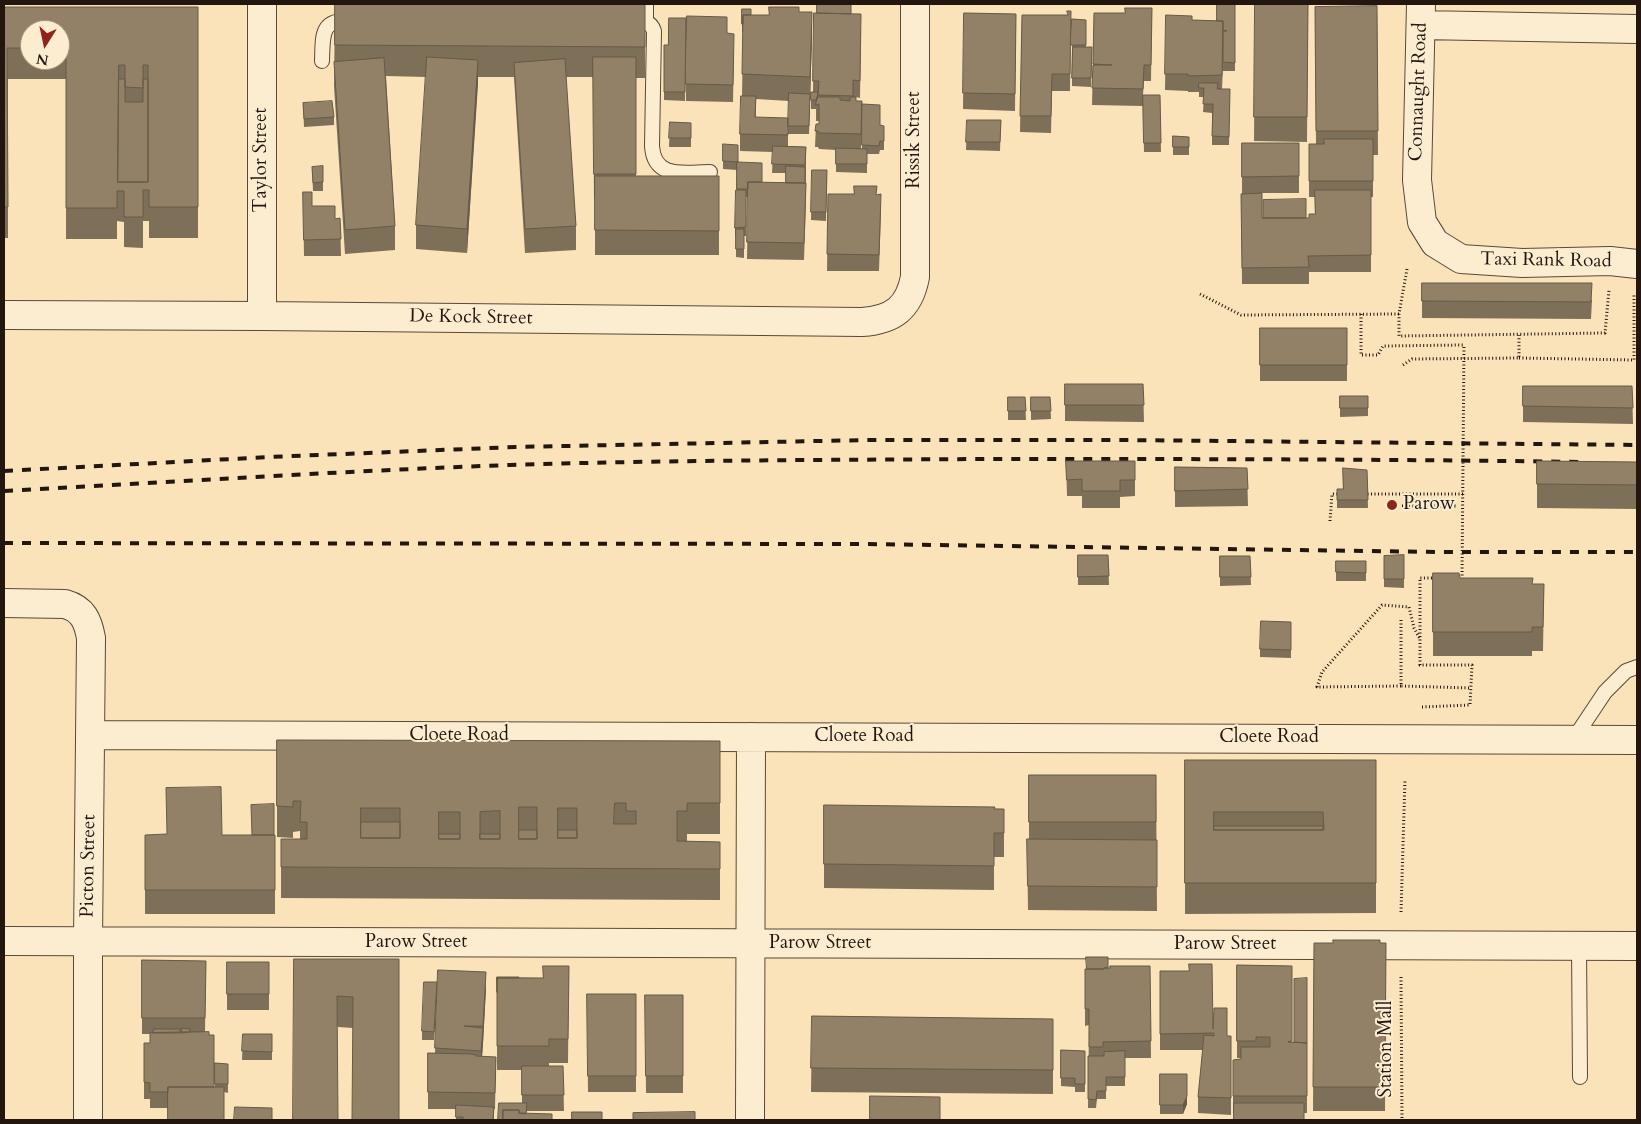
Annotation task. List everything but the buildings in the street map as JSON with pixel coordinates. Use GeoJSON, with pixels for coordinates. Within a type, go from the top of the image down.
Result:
{"type":"FeatureCollection","features":[{"type":"Feature","properties":{"kind":"street","name":"Taylor Street"},"geometry":{"type":"LineString","coordinates":[[262,4],[262,316]]}},
{"type":"Feature","properties":{"kind":"street","name":"Rissik Street"},"geometry":{"type":"LineString","coordinates":[[915,4],[915,277]]}},
{"type":"Feature","properties":{"kind":"street"},"geometry":{"type":"LineString","coordinates":[[1421,14],[1637,29]]}},
{"type":"Feature","properties":{"kind":"street","name":"Connaught Road"},"geometry":{"type":"LineString","coordinates":[[1417,180],[1421,14]]}},
{"type":"Feature","properties":{"kind":"street","name":"Taxi Rank Road"},"geometry":{"type":"LineString","coordinates":[[1417,180],[1422,222],[1435,243],[1461,259],[1522,263],[1610,262],[1636,276]]}},
{"type":"Feature","properties":{"kind":"street","name":"De Kock Street"},"geometry":{"type":"LineString","coordinates":[[4,315],[869,321],[888,317],[899,310],[910,296],[915,277]]}},
{"type":"Feature","properties":{"kind":"street","name":"Picton Street"},"geometry":{"type":"LineString","coordinates":[[4,603],[65,604],[74,607],[88,623],[91,638],[88,1120]]}},
{"type":"Feature","properties":{"kind":"street","name":"Cloete Road"},"geometry":{"type":"LineString","coordinates":[[91,735],[1637,740]]}},
{"type":"Feature","properties":{"kind":"street"},"geometry":{"type":"LineString","coordinates":[[750,1120],[752,737]]}},
{"type":"Feature","properties":{"kind":"street","name":"Parow Street"},"geometry":{"type":"LineString","coordinates":[[4,941],[1637,946]]}},
{"type":"Feature","properties":{"kind":"lane"},"geometry":{"type":"LineString","coordinates":[[646,4],[646,22]]}},
{"type":"Feature","properties":{"kind":"lane"},"geometry":{"type":"LineString","coordinates":[[322,61],[323,34],[328,25],[338,20],[370,20]]}},
{"type":"Feature","properties":{"kind":"lane"},"geometry":{"type":"LineString","coordinates":[[617,22],[646,22],[652,25],[654,31],[652,146],[658,166],[666,170],[710,172]]}},
{"type":"Feature","properties":{"kind":"lane"},"geometry":{"type":"LineString","coordinates":[[1572,740],[1605,692],[1626,671],[1637,667]]}},
{"type":"Feature","properties":{"kind":"lane"},"geometry":{"type":"LineString","coordinates":[[1580,946],[1580,1077]]}},
{"type":"Feature","properties":{"kind":"path"},"geometry":{"type":"LineString","coordinates":[[1407,269],[1399,314],[1399,336],[1605,333],[1610,288]]}},
{"type":"Feature","properties":{"kind":"path"},"geometry":{"type":"LineString","coordinates":[[1403,365],[1412,359],[1634,360],[1636,276]]}},
{"type":"Feature","properties":{"kind":"path"},"geometry":{"type":"LineString","coordinates":[[1200,294],[1241,315],[1399,314]]}},
{"type":"Feature","properties":{"kind":"path"},"geometry":{"type":"LineString","coordinates":[[1361,314],[1361,355],[1378,354],[1383,346],[1464,345],[1462,579],[1454,579]]}},
{"type":"Feature","properties":{"kind":"path"},"geometry":{"type":"LineString","coordinates":[[1519,334],[1519,358]]}},
{"type":"Feature","properties":{"kind":"path"},"geometry":{"type":"LineString","coordinates":[[1330,521],[1332,494],[1349,494]]}},
{"type":"Feature","properties":{"kind":"path"},"geometry":{"type":"LineString","coordinates":[[1358,494],[1463,494]]}},
{"type":"Feature","properties":{"kind":"path"},"geometry":{"type":"LineString","coordinates":[[1402,506],[1456,506]]}},
{"type":"Feature","properties":{"kind":"path"},"geometry":{"type":"LineString","coordinates":[[1422,707],[1470,705],[1472,665],[1420,665],[1420,578],[1445,579]]}},
{"type":"Feature","properties":{"kind":"path"},"geometry":{"type":"LineString","coordinates":[[1420,640],[1414,628],[1409,607],[1382,605],[1322,672],[1317,687],[1401,686],[1471,688]]}},
{"type":"Feature","properties":{"kind":"path"},"geometry":{"type":"LineString","coordinates":[[1401,620],[1401,686]]}},
{"type":"Feature","properties":{"kind":"path"},"geometry":{"type":"LineString","coordinates":[[1401,912],[1405,779]]}},
{"type":"Feature","properties":{"kind":"path","name":"Station Mall"},"geometry":{"type":"LineString","coordinates":[[1401,977],[1402,1120]]}},
{"type":"Feature","properties":{"kind":"railway"},"geometry":{"type":"LineString","coordinates":[[4,471],[269,457],[515,447],[869,440],[1122,440],[1637,445]]}},
{"type":"Feature","properties":{"kind":"railway"},"geometry":{"type":"LineString","coordinates":[[4,491],[383,470],[629,462],[986,459],[1580,462]]}},
{"type":"Feature","properties":{"kind":"railway"},"geometry":{"type":"LineString","coordinates":[[4,543],[862,544],[1442,552],[1637,552]]}},
{"type":"Feature","properties":{"kind":"place","name":"Parow"},"geometry":{"type":"Point","coordinates":[1392,505]}}]}
